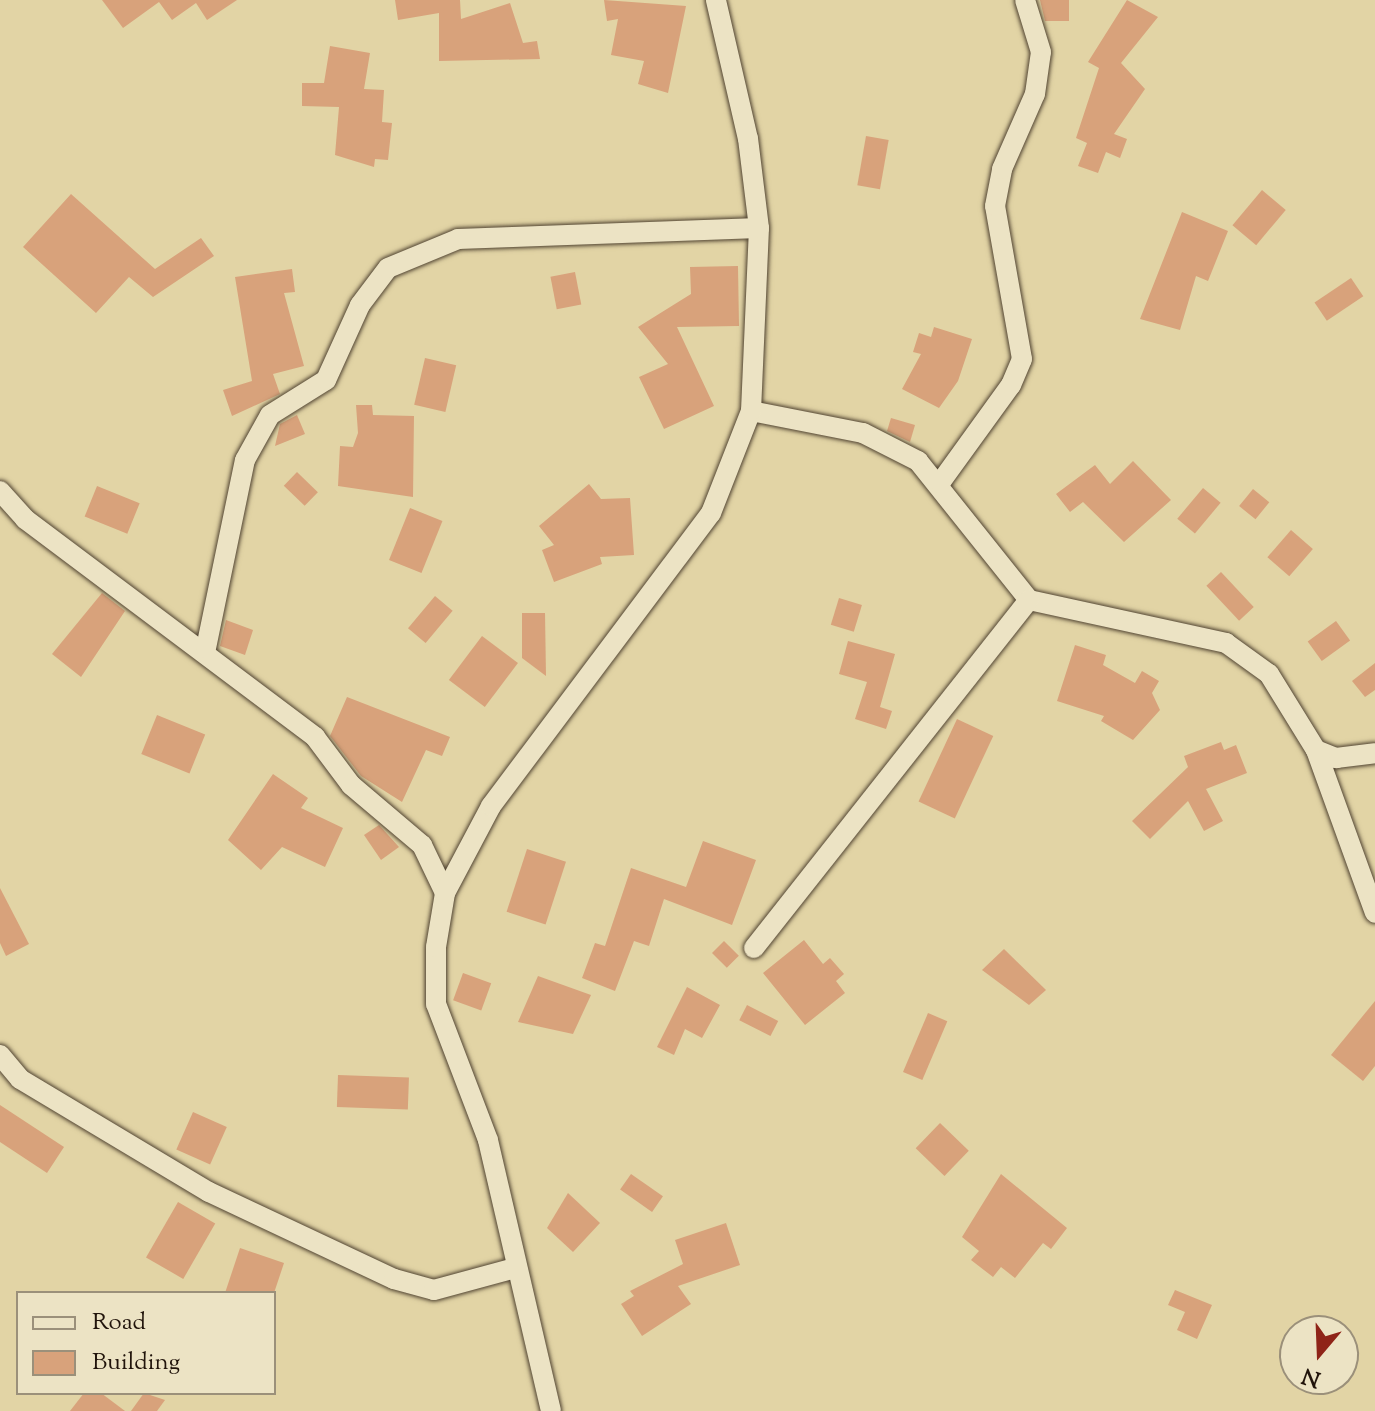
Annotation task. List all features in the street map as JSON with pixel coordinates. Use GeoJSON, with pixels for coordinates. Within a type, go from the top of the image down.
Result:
{"type":"FeatureCollection","features":[{"type":"Feature","properties":{"kind":"street"},"geometry":{"type":"LineString","coordinates":[[551,1411],[515,1268],[488,1140],[436,1004],[445,893],[525,756],[616,648],[711,513],[751,411],[759,228],[748,139],[716,0]]}},
{"type":"Feature","properties":{"kind":"street"},"geometry":{"type":"LineString","coordinates":[[940,483],[1004,396],[1022,359],[995,206],[1002,169],[1035,94],[1041,52],[1025,0]]}},
{"type":"Feature","properties":{"kind":"street"},"geometry":{"type":"LineString","coordinates":[[206,648],[245,460],[270,415],[326,380],[360,305],[388,268],[458,239],[510,233],[628,237],[759,228]]}},
{"type":"Feature","properties":{"kind":"street"},"geometry":{"type":"LineString","coordinates":[[751,411],[863,433],[918,461],[940,483],[1029,600],[1226,643],[1269,674],[1316,750],[1375,913]]}},
{"type":"Feature","properties":{"kind":"street"},"geometry":{"type":"LineString","coordinates":[[0,491],[25,519],[206,648],[315,737],[351,785],[422,845],[445,893]]}},
{"type":"Feature","properties":{"kind":"street"},"geometry":{"type":"LineString","coordinates":[[754,948],[1029,600]]}},
{"type":"Feature","properties":{"kind":"street"},"geometry":{"type":"LineString","coordinates":[[1316,750],[1336,758],[1375,753]]}},
{"type":"Feature","properties":{"kind":"street"},"geometry":{"type":"LineString","coordinates":[[0,1055],[20,1079],[209,1192],[394,1279],[434,1290],[515,1268]]}},
{"type":"Feature","properties":{"kind":"building"},"geometry":{"type":"Polygon","coordinates":[[[102,0],[237,0],[207,20],[196,3],[172,20],[159,2],[123,28],[102,0]]]}},
{"type":"Feature","properties":{"kind":"building"},"geometry":{"type":"Polygon","coordinates":[[[395,0],[460,0],[461,19],[510,3],[523,43],[537,41],[540,59],[439,61],[439,13],[398,20],[395,0]]]}},
{"type":"Feature","properties":{"kind":"building"},"geometry":{"type":"Polygon","coordinates":[[[604,0],[686,6],[668,93],[638,84],[644,61],[611,55],[618,19],[607,21],[604,0]]]}},
{"type":"Feature","properties":{"kind":"building"},"geometry":{"type":"Polygon","coordinates":[[[1040,0],[1069,0],[1069,21],[1045,21],[1040,0]]]}},
{"type":"Feature","properties":{"kind":"building"},"geometry":{"type":"Polygon","coordinates":[[[1127,0],[1158,17],[1121,63],[1145,89],[1114,134],[1127,139],[1120,158],[1106,152],[1098,173],[1078,166],[1087,143],[1076,138],[1099,68],[1088,62],[1127,0]]]}},
{"type":"Feature","properties":{"kind":"building"},"geometry":{"type":"Polygon","coordinates":[[[330,46],[370,53],[364,89],[384,90],[382,122],[392,123],[388,160],[375,159],[374,167],[335,155],[339,107],[302,106],[302,83],[324,83],[330,46]]]}},
{"type":"Feature","properties":{"kind":"building"},"geometry":{"type":"Polygon","coordinates":[[[866,136],[889,140],[880,189],[857,185],[866,136]]]}},
{"type":"Feature","properties":{"kind":"building"},"geometry":{"type":"Polygon","coordinates":[[[1262,190],[1286,210],[1256,245],[1232,225],[1262,190]]]}},
{"type":"Feature","properties":{"kind":"building"},"geometry":{"type":"Polygon","coordinates":[[[71,194],[155,269],[201,238],[214,256],[153,297],[129,277],[96,313],[23,247],[71,194]]]}},
{"type":"Feature","properties":{"kind":"building"},"geometry":{"type":"Polygon","coordinates":[[[1182,212],[1228,231],[1208,281],[1196,276],[1180,330],[1140,319],[1182,212]]]}},
{"type":"Feature","properties":{"kind":"building"},"geometry":{"type":"Polygon","coordinates":[[[738,266],[739,326],[677,327],[714,406],[664,429],[639,377],[668,364],[638,327],[691,294],[690,267],[738,266]]]}},
{"type":"Feature","properties":{"kind":"building"},"geometry":{"type":"Polygon","coordinates":[[[292,269],[295,292],[284,293],[304,366],[273,374],[280,394],[232,416],[223,390],[252,381],[235,277],[292,269]]]}},
{"type":"Feature","properties":{"kind":"building"},"geometry":{"type":"Polygon","coordinates":[[[575,272],[581,304],[557,309],[550,277],[575,272]]]}},
{"type":"Feature","properties":{"kind":"building"},"geometry":{"type":"Polygon","coordinates":[[[1351,278],[1363,296],[1327,321],[1315,303],[1351,278]]]}},
{"type":"Feature","properties":{"kind":"building"},"geometry":{"type":"Polygon","coordinates":[[[934,327],[972,339],[958,381],[939,408],[902,389],[921,354],[913,352],[919,333],[931,337],[934,327]]]}},
{"type":"Feature","properties":{"kind":"building"},"geometry":{"type":"Polygon","coordinates":[[[425,358],[456,365],[445,412],[414,405],[425,358]]]}},
{"type":"Feature","properties":{"kind":"building"},"geometry":{"type":"Polygon","coordinates":[[[356,405],[372,405],[373,415],[414,416],[413,497],[338,486],[340,446],[353,447],[358,433],[356,405]]]}},
{"type":"Feature","properties":{"kind":"building"},"geometry":{"type":"Polygon","coordinates":[[[297,415],[305,434],[275,446],[280,424],[297,415]]]}},
{"type":"Feature","properties":{"kind":"building"},"geometry":{"type":"Polygon","coordinates":[[[891,418],[915,425],[910,442],[887,431],[891,418]]]}},
{"type":"Feature","properties":{"kind":"building"},"geometry":{"type":"Polygon","coordinates":[[[1133,461],[1171,500],[1124,542],[1083,502],[1070,512],[1056,494],[1095,465],[1110,484],[1133,461]]]}},
{"type":"Feature","properties":{"kind":"building"},"geometry":{"type":"Polygon","coordinates":[[[297,472],[318,492],[305,506],[284,486],[297,472]]]}},
{"type":"Feature","properties":{"kind":"building"},"geometry":{"type":"Polygon","coordinates":[[[589,484],[601,499],[630,498],[634,555],[600,557],[602,564],[554,582],[542,550],[554,545],[539,526],[589,484]]]}},
{"type":"Feature","properties":{"kind":"building"},"geometry":{"type":"Polygon","coordinates":[[[97,486],[140,503],[127,534],[85,517],[97,486]]]}},
{"type":"Feature","properties":{"kind":"building"},"geometry":{"type":"Polygon","coordinates":[[[1203,488],[1221,503],[1195,533],[1177,519],[1203,488]]]}},
{"type":"Feature","properties":{"kind":"building"},"geometry":{"type":"Polygon","coordinates":[[[1253,489],[1269,502],[1255,519],[1239,506],[1253,489]]]}},
{"type":"Feature","properties":{"kind":"building"},"geometry":{"type":"Polygon","coordinates":[[[410,508],[442,521],[421,573],[389,560],[410,508]]]}},
{"type":"Feature","properties":{"kind":"building"},"geometry":{"type":"Polygon","coordinates":[[[1291,530],[1313,549],[1289,576],[1267,557],[1291,530]]]}},
{"type":"Feature","properties":{"kind":"building"},"geometry":{"type":"Polygon","coordinates":[[[1221,572],[1254,607],[1239,621],[1206,586],[1221,572]]]}},
{"type":"Feature","properties":{"kind":"building"},"geometry":{"type":"Polygon","coordinates":[[[102,593],[125,611],[81,677],[52,654],[102,593]]]}},
{"type":"Feature","properties":{"kind":"building"},"geometry":{"type":"Polygon","coordinates":[[[435,596],[453,611],[426,643],[408,628],[435,596]]]}},
{"type":"Feature","properties":{"kind":"building"},"geometry":{"type":"Polygon","coordinates":[[[839,598],[862,605],[854,632],[831,625],[839,598]]]}},
{"type":"Feature","properties":{"kind":"building"},"geometry":{"type":"Polygon","coordinates":[[[522,613],[545,613],[546,676],[522,658],[522,613]]]}},
{"type":"Feature","properties":{"kind":"building"},"geometry":{"type":"Polygon","coordinates":[[[226,620],[253,630],[245,655],[220,646],[226,620]]]}},
{"type":"Feature","properties":{"kind":"building"},"geometry":{"type":"Polygon","coordinates":[[[1336,621],[1350,640],[1322,661],[1308,642],[1336,621]]]}},
{"type":"Feature","properties":{"kind":"building"},"geometry":{"type":"Polygon","coordinates":[[[482,636],[518,663],[485,707],[449,680],[482,636]]]}},
{"type":"Feature","properties":{"kind":"building"},"geometry":{"type":"Polygon","coordinates":[[[848,641],[895,654],[880,707],[892,711],[886,729],[855,719],[867,682],[839,674],[848,641]]]}},
{"type":"Feature","properties":{"kind":"building"},"geometry":{"type":"Polygon","coordinates":[[[1075,645],[1106,655],[1103,665],[1135,683],[1142,671],[1159,681],[1152,693],[1160,710],[1133,740],[1101,721],[1104,716],[1057,701],[1075,645]]]}},
{"type":"Feature","properties":{"kind":"building"},"geometry":{"type":"Polygon","coordinates":[[[1375,663],[1375,690],[1365,697],[1352,681],[1375,663]]]}},
{"type":"Feature","properties":{"kind":"building"},"geometry":{"type":"Polygon","coordinates":[[[347,697],[450,737],[442,756],[426,750],[402,802],[361,776],[330,736],[347,697]]]}},
{"type":"Feature","properties":{"kind":"building"},"geometry":{"type":"Polygon","coordinates":[[[157,715],[205,734],[189,773],[141,754],[157,715]]]}},
{"type":"Feature","properties":{"kind":"building"},"geometry":{"type":"Polygon","coordinates":[[[957,719],[993,736],[955,818],[919,801],[957,719]]]}},
{"type":"Feature","properties":{"kind":"building"},"geometry":{"type":"Polygon","coordinates":[[[1221,742],[1224,750],[1236,745],[1247,773],[1206,789],[1223,821],[1204,831],[1188,801],[1150,839],[1132,821],[1188,767],[1184,756],[1221,742]]]}},
{"type":"Feature","properties":{"kind":"building"},"geometry":{"type":"Polygon","coordinates":[[[273,774],[308,798],[301,808],[343,828],[325,867],[282,847],[261,870],[228,840],[273,774]]]}},
{"type":"Feature","properties":{"kind":"building"},"geometry":{"type":"Polygon","coordinates":[[[379,825],[399,847],[381,860],[364,835],[379,825]]]}},
{"type":"Feature","properties":{"kind":"building"},"geometry":{"type":"Polygon","coordinates":[[[703,841],[756,860],[732,925],[664,899],[649,946],[634,941],[615,991],[582,978],[595,943],[605,946],[631,868],[686,887],[703,841]]]}},
{"type":"Feature","properties":{"kind":"building"},"geometry":{"type":"Polygon","coordinates":[[[527,849],[566,862],[546,924],[507,912],[527,849]]]}},
{"type":"Feature","properties":{"kind":"building"},"geometry":{"type":"Polygon","coordinates":[[[0,888],[29,944],[6,956],[0,943],[0,888]]]}},
{"type":"Feature","properties":{"kind":"building"},"geometry":{"type":"Polygon","coordinates":[[[804,940],[823,964],[830,958],[844,974],[836,981],[845,993],[805,1025],[763,973],[804,940]]]}},
{"type":"Feature","properties":{"kind":"building"},"geometry":{"type":"Polygon","coordinates":[[[724,941],[739,956],[727,968],[712,953],[724,941]]]}},
{"type":"Feature","properties":{"kind":"building"},"geometry":{"type":"Polygon","coordinates":[[[1004,949],[1046,990],[1029,1005],[982,970],[1004,949]]]}},
{"type":"Feature","properties":{"kind":"building"},"geometry":{"type":"Polygon","coordinates":[[[463,973],[491,983],[481,1011],[453,1000],[463,973]]]}},
{"type":"Feature","properties":{"kind":"building"},"geometry":{"type":"Polygon","coordinates":[[[538,976],[591,995],[573,1034],[518,1022],[538,976]]]}},
{"type":"Feature","properties":{"kind":"building"},"geometry":{"type":"Polygon","coordinates":[[[687,987],[720,1005],[702,1038],[685,1029],[674,1055],[657,1047],[687,987]]]}},
{"type":"Feature","properties":{"kind":"building"},"geometry":{"type":"Polygon","coordinates":[[[1375,1001],[1375,1066],[1363,1081],[1331,1055],[1375,1001]]]}},
{"type":"Feature","properties":{"kind":"building"},"geometry":{"type":"Polygon","coordinates":[[[747,1005],[778,1021],[770,1036],[739,1020],[747,1005]]]}},
{"type":"Feature","properties":{"kind":"building"},"geometry":{"type":"Polygon","coordinates":[[[928,1013],[947,1021],[922,1080],[903,1072],[928,1013]]]}},
{"type":"Feature","properties":{"kind":"building"},"geometry":{"type":"Polygon","coordinates":[[[338,1075],[409,1077],[408,1109],[337,1107],[338,1075]]]}},
{"type":"Feature","properties":{"kind":"building"},"geometry":{"type":"Polygon","coordinates":[[[0,1105],[64,1147],[47,1173],[0,1142],[0,1105]]]}},
{"type":"Feature","properties":{"kind":"building"},"geometry":{"type":"Polygon","coordinates":[[[193,1112],[227,1127],[210,1165],[176,1149],[193,1112]]]}},
{"type":"Feature","properties":{"kind":"building"},"geometry":{"type":"Polygon","coordinates":[[[940,1123],[969,1151],[944,1176],[916,1148],[940,1123]]]}},
{"type":"Feature","properties":{"kind":"building"},"geometry":{"type":"Polygon","coordinates":[[[631,1174],[663,1196],[652,1212],[620,1190],[631,1174]]]}},
{"type":"Feature","properties":{"kind":"building"},"geometry":{"type":"Polygon","coordinates":[[[1001,1174],[1067,1228],[1051,1249],[1043,1243],[1015,1278],[1001,1267],[993,1277],[971,1260],[979,1251],[962,1237],[1001,1174]]]}},
{"type":"Feature","properties":{"kind":"building"},"geometry":{"type":"Polygon","coordinates":[[[568,1193],[600,1223],[573,1252],[547,1228],[568,1193]]]}},
{"type":"Feature","properties":{"kind":"building"},"geometry":{"type":"Polygon","coordinates":[[[178,1202],[215,1224],[183,1279],[146,1257],[178,1202]]]}},
{"type":"Feature","properties":{"kind":"building"},"geometry":{"type":"Polygon","coordinates":[[[726,1223],[740,1265],[678,1286],[691,1304],[642,1336],[621,1304],[634,1296],[630,1291],[683,1264],[675,1240],[726,1223]]]}},
{"type":"Feature","properties":{"kind":"building"},"geometry":{"type":"Polygon","coordinates":[[[240,1248],[284,1263],[275,1291],[226,1291],[240,1248]]]}},
{"type":"Feature","properties":{"kind":"building"},"geometry":{"type":"Polygon","coordinates":[[[1175,1290],[1212,1305],[1197,1339],[1177,1330],[1185,1312],[1168,1305],[1175,1290]]]}},
{"type":"Feature","properties":{"kind":"building"},"geometry":{"type":"Polygon","coordinates":[[[82,1395],[104,1395],[125,1411],[70,1411],[82,1395]]]}},
{"type":"Feature","properties":{"kind":"building"},"geometry":{"type":"Polygon","coordinates":[[[143,1395],[165,1400],[157,1411],[131,1411],[143,1395]]]}}]}
